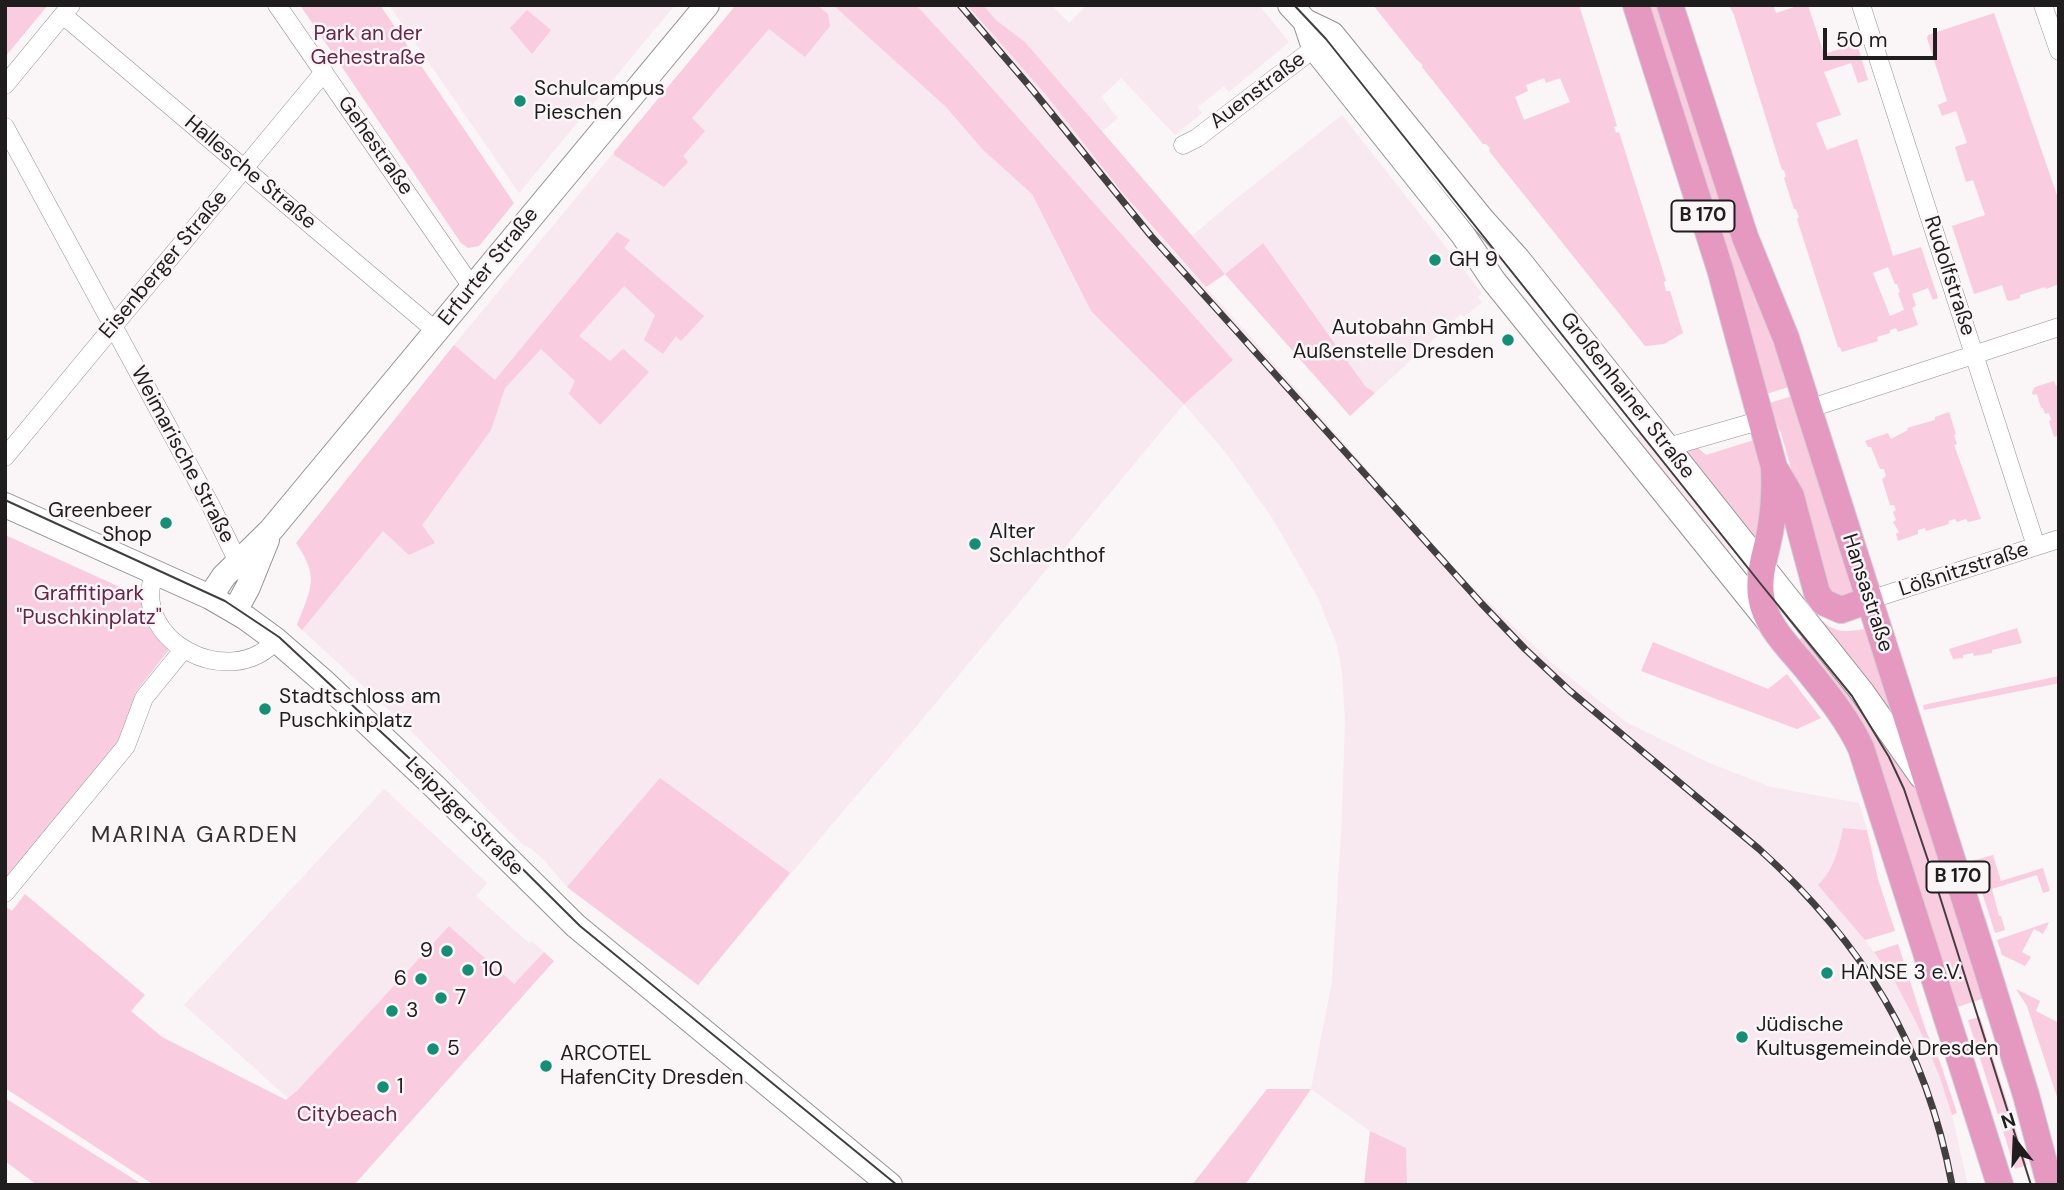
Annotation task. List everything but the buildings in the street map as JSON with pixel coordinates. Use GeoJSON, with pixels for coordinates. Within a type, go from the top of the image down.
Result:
{"type":"FeatureCollection","features":[{"type":"Feature","properties":{"kind":"main road","name":"Erfurter Straße"},"geometry":{"type":"LineString","coordinates":[[210,597],[224,576],[271,530],[707,5]]}},
{"type":"Feature","properties":{"kind":"main road","name":"B 170"},"geometry":{"type":"LineString","coordinates":[[1636,5],[1720,269],[1774,467],[1773,509],[1761,565],[1760,593],[1769,622],[1839,710],[1861,748],[2000,1185]]}},
{"type":"Feature","properties":{"kind":"main road","name":"Hansastraße"},"geometry":{"type":"LineString","coordinates":[[1670,5],[1745,237],[1815,406],[1870,600],[2026,1095],[2050,1185]]}},
{"type":"Feature","properties":{"kind":"main road","name":"Großenhainer Straße"},"geometry":{"type":"LineString","coordinates":[[1297,13],[1518,259],[1863,692],[1929,789]]}},
{"type":"Feature","properties":{"kind":"main road","name":"Großenhainer Straße"},"geometry":{"type":"LineString","coordinates":[[1323,41],[1493,280],[1769,622]]}},
{"type":"Feature","properties":{"kind":"main road"},"geometry":{"type":"LineString","coordinates":[[1774,467],[1791,496],[1813,580],[1823,602],[1842,610],[1870,600]]}},
{"type":"Feature","properties":{"kind":"main road","name":"Leipziger Straße"},"geometry":{"type":"LineString","coordinates":[[5,505],[210,597],[276,640],[434,786],[576,926],[890,1185]]}},
{"type":"Feature","properties":{"kind":"main road","name":"Erfurter Straße"},"geometry":{"type":"LineString","coordinates":[[235,611],[248,587],[271,530]]}},
{"type":"Feature","properties":{"kind":"street","name":"Gehestraße"},"geometry":{"type":"LineString","coordinates":[[277,5],[472,287]]}},
{"type":"Feature","properties":{"kind":"street","name":"Rudolfstraße"},"geometry":{"type":"LineString","coordinates":[[1862,5],[2036,546]]}},
{"type":"Feature","properties":{"kind":"street"},"geometry":{"type":"LineString","coordinates":[[2043,5],[2059,51]]}},
{"type":"Feature","properties":{"kind":"street"},"geometry":{"type":"LineString","coordinates":[[5,85],[67,10]]}},
{"type":"Feature","properties":{"kind":"street","name":"Hallesche Straße"},"geometry":{"type":"LineString","coordinates":[[67,10],[244,168],[436,331]]}},
{"type":"Feature","properties":{"kind":"street","name":"Auenstraße"},"geometry":{"type":"LineString","coordinates":[[1182,145],[1197,138],[1323,41]]}},
{"type":"Feature","properties":{"kind":"street","name":"Eisenberger Straße"},"geometry":{"type":"LineString","coordinates":[[5,457],[324,72]]}},
{"type":"Feature","properties":{"kind":"street","name":"Weimarische Straße"},"geometry":{"type":"LineString","coordinates":[[5,127],[211,506],[238,562]]}},
{"type":"Feature","properties":{"kind":"street"},"geometry":{"type":"LineString","coordinates":[[1815,406],[2059,327]]}},
{"type":"Feature","properties":{"kind":"street"},"geometry":{"type":"LineString","coordinates":[[1668,447],[1762,420]]}},
{"type":"Feature","properties":{"kind":"street","name":"Lößnitzstraße"},"geometry":{"type":"LineString","coordinates":[[1870,600],[2059,539]]}},
{"type":"Feature","properties":{"kind":"street"},"geometry":{"type":"LineString","coordinates":[[155,572],[152,583],[153,610],[170,639],[183,650],[205,659],[231,662],[255,656],[276,640]]}},
{"type":"Feature","properties":{"kind":"street"},"geometry":{"type":"LineString","coordinates":[[5,893],[126,746],[144,698],[183,650]]}},
{"type":"Feature","properties":{"kind":"shaded area","name":"Schulcampus Pieschen"},"geometry":{"type":"Polygon","coordinates":[[[389,5],[675,5],[519,193],[389,5]]]}},
{"type":"Feature","properties":{"kind":"shaded area"},"geometry":{"type":"Polygon","coordinates":[[[736,5],[833,5],[842,12],[946,107],[983,150],[1032,194],[1091,311],[1184,403],[966,59],[916,5],[967,5],[1046,95],[1168,246],[1460,575],[1553,664],[1626,722],[1707,762],[1771,787],[1859,803],[1867,830],[1843,828],[1835,862],[1819,885],[1861,934],[1895,982],[1918,1026],[1939,1075],[1952,1115],[1968,1185],[1364,1185],[1370,1131],[1311,1089],[1332,982],[1342,817],[1345,720],[1342,672],[1337,645],[1317,596],[1271,516],[1226,453],[1184,404],[698,985],[567,887],[543,859],[523,845],[406,726],[297,625],[310,593],[312,575],[306,557],[296,543],[454,345],[736,5]]]}},
{"type":"Feature","properties":{"kind":"shaded area"},"geometry":{"type":"Polygon","coordinates":[[[983,5],[1051,5],[1069,23],[1087,5],[1259,5],[1289,42],[1229,92],[1224,86],[1198,107],[1202,113],[1175,135],[1121,78],[1101,97],[1118,118],[1102,132],[1025,42],[996,20],[983,5]]]}},
{"type":"Feature","properties":{"kind":"shaded area"},"geometry":{"type":"Polygon","coordinates":[[[1342,115],[1482,293],[1478,297],[1482,302],[1464,317],[1461,314],[1375,393],[1365,386],[1262,243],[1225,274],[1192,236],[1342,115]]]}},
{"type":"Feature","properties":{"kind":"shaded area"},"geometry":{"type":"Polygon","coordinates":[[[1644,431],[1734,542],[1727,557],[1633,440],[1644,431]]]}},
{"type":"Feature","properties":{"kind":"shaded area"},"geometry":{"type":"Polygon","coordinates":[[[384,789],[487,883],[476,896],[529,943],[532,941],[544,952],[514,984],[449,926],[296,1093],[288,1098],[184,1005],[384,789]]]}},
{"type":"Feature","properties":{"kind":"green space"},"geometry":{"type":"Polygon","coordinates":[[[5,5],[48,5],[5,57],[5,5]]]}},
{"type":"Feature","properties":{"kind":"green space","name":"Park an der Gehestraße"},"geometry":{"type":"Polygon","coordinates":[[[300,5],[380,5],[514,203],[479,246],[468,248],[461,243],[300,5]]]}},
{"type":"Feature","properties":{"kind":"green space"},"geometry":{"type":"Polygon","coordinates":[[[736,5],[817,5],[828,14],[830,26],[805,57],[769,29],[692,118],[705,131],[683,156],[688,162],[664,187],[614,155],[614,152],[736,5]]]}},
{"type":"Feature","properties":{"kind":"green space"},"geometry":{"type":"Polygon","coordinates":[[[833,5],[916,5],[1233,360],[1184,404],[1091,311],[1032,194],[983,150],[946,107],[833,5]]]}},
{"type":"Feature","properties":{"kind":"green space"},"geometry":{"type":"Polygon","coordinates":[[[967,5],[983,5],[996,20],[1025,42],[1225,274],[1206,287],[1121,191],[1046,95],[967,5]]]}},
{"type":"Feature","properties":{"kind":"green space"},"geometry":{"type":"Polygon","coordinates":[[[1373,5],[1579,5],[1617,126],[1614,127],[1616,133],[1619,132],[1666,281],[1666,291],[1670,291],[1683,333],[1664,344],[1645,346],[1489,151],[1490,148],[1483,144],[1373,5]],[[1544,78],[1526,85],[1528,91],[1515,97],[1524,120],[1570,102],[1560,78],[1546,83],[1544,78]]]}},
{"type":"Feature","properties":{"kind":"green space"},"geometry":{"type":"Polygon","coordinates":[[[1645,5],[1663,5],[1792,386],[1763,395],[1645,5]]]}},
{"type":"Feature","properties":{"kind":"green space"},"geometry":{"type":"Polygon","coordinates":[[[1729,5],[1773,5],[1776,13],[1808,5],[1824,54],[1857,44],[1868,80],[1858,83],[1851,63],[1824,72],[1841,115],[1816,123],[1827,150],[1857,139],[1893,256],[1921,247],[1938,298],[1933,300],[1928,288],[1912,294],[1916,306],[1912,308],[1918,325],[1898,332],[1896,328],[1890,330],[1890,333],[1877,337],[1878,341],[1842,352],[1838,347],[1729,5]],[[1888,267],[1873,273],[1890,316],[1904,310],[1898,293],[1900,292],[1888,267]]]}},
{"type":"Feature","properties":{"kind":"green space"},"geometry":{"type":"Polygon","coordinates":[[[527,10],[551,30],[532,54],[510,28],[527,10]]]}},
{"type":"Feature","properties":{"kind":"green space"},"geometry":{"type":"Polygon","coordinates":[[[1994,13],[2059,201],[2059,284],[2020,295],[2020,298],[2010,301],[2007,300],[2002,285],[1974,294],[1952,226],[1985,215],[1973,180],[1966,182],[1955,147],[1967,143],[1956,111],[1942,116],[1938,105],[1947,101],[1927,38],[1928,35],[1994,13]]]}},
{"type":"Feature","properties":{"kind":"green space"},"geometry":{"type":"Polygon","coordinates":[[[617,232],[630,240],[624,248],[704,316],[681,341],[676,336],[663,354],[644,340],[655,315],[624,286],[579,336],[610,361],[623,349],[649,372],[600,425],[569,394],[575,381],[541,349],[505,388],[491,430],[422,525],[435,543],[409,555],[383,531],[302,630],[297,625],[309,592],[311,575],[304,555],[296,543],[454,345],[495,380],[617,232]]]}},
{"type":"Feature","properties":{"kind":"green space"},"geometry":{"type":"Polygon","coordinates":[[[1263,243],[1365,386],[1375,393],[1350,416],[1225,274],[1263,243]]]}},
{"type":"Feature","properties":{"kind":"green space"},"geometry":{"type":"Polygon","coordinates":[[[2054,381],[2056,386],[2059,386],[2059,435],[2054,437],[2049,413],[2045,414],[2037,394],[2033,395],[2032,392],[2035,387],[2054,381]]]}},
{"type":"Feature","properties":{"kind":"green space"},"geometry":{"type":"Polygon","coordinates":[[[1796,395],[1856,595],[1828,597],[1781,433],[1766,404],[1796,395]]]}},
{"type":"Feature","properties":{"kind":"green space"},"geometry":{"type":"Polygon","coordinates":[[[1949,412],[1956,434],[1957,444],[1954,445],[1981,519],[1957,522],[1955,519],[1948,521],[1949,524],[1926,531],[1925,528],[1918,530],[1918,534],[1898,541],[1896,534],[1899,532],[1893,522],[1896,520],[1893,512],[1896,510],[1894,505],[1890,505],[1882,479],[1886,476],[1884,469],[1880,469],[1871,447],[1868,447],[1865,441],[1888,433],[1891,439],[1908,430],[1907,428],[1935,420],[1935,417],[1949,412]]]}},
{"type":"Feature","properties":{"kind":"green space"},"geometry":{"type":"Polygon","coordinates":[[[1754,440],[1765,465],[1758,542],[1683,452],[1697,447],[1706,455],[1754,440]]]}},
{"type":"Feature","properties":{"kind":"green space","name":"Graffitipark \"Puschkinplatz\""},"geometry":{"type":"Polygon","coordinates":[[[5,535],[144,598],[171,647],[135,693],[133,715],[111,752],[5,882],[5,535]]]}},
{"type":"Feature","properties":{"kind":"green space"},"geometry":{"type":"Polygon","coordinates":[[[1808,606],[1822,621],[1835,629],[1849,631],[1870,628],[1898,722],[1808,606]]]}},
{"type":"Feature","properties":{"kind":"green space"},"geometry":{"type":"Polygon","coordinates":[[[2017,628],[2022,643],[1992,650],[1992,653],[1974,656],[1973,653],[1953,659],[1949,649],[2017,628]]]}},
{"type":"Feature","properties":{"kind":"green space"},"geometry":{"type":"Polygon","coordinates":[[[1807,633],[1911,768],[1988,997],[1954,1008],[1884,793],[1796,642],[1807,633]]]}},
{"type":"Feature","properties":{"kind":"green space"},"geometry":{"type":"Polygon","coordinates":[[[1653,642],[1768,689],[1787,674],[1821,718],[1797,729],[1641,671],[1653,642]]]}},
{"type":"Feature","properties":{"kind":"green space"},"geometry":{"type":"Polygon","coordinates":[[[2059,676],[2059,683],[1924,710],[1923,705],[2059,676]]]}},
{"type":"Feature","properties":{"kind":"green space"},"geometry":{"type":"Polygon","coordinates":[[[660,778],[790,873],[698,985],[567,887],[660,778]]]}},
{"type":"Feature","properties":{"kind":"green space"},"geometry":{"type":"Polygon","coordinates":[[[1843,828],[1867,830],[1878,879],[1895,931],[1865,940],[1818,885],[1832,865],[1843,828]]]}},
{"type":"Feature","properties":{"kind":"green space"},"geometry":{"type":"Polygon","coordinates":[[[1993,855],[2001,881],[2043,868],[2050,891],[2043,893],[2037,875],[1992,889],[2005,930],[1995,933],[1972,861],[1993,855]]]}},
{"type":"Feature","properties":{"kind":"green space","name":"Citybeach"},"geometry":{"type":"Polygon","coordinates":[[[25,894],[145,995],[131,1011],[162,1037],[286,1100],[449,926],[514,984],[544,952],[554,961],[354,1185],[154,1185],[5,1088],[5,906],[12,911],[25,894]]]}},
{"type":"Feature","properties":{"kind":"green space"},"geometry":{"type":"Polygon","coordinates":[[[2049,922],[2043,934],[2034,929],[2022,952],[2031,957],[2025,966],[2002,955],[1997,940],[2049,922]]]}},
{"type":"Feature","properties":{"kind":"green space"},"geometry":{"type":"Polygon","coordinates":[[[1898,944],[1926,1031],[1940,1062],[1957,1113],[1952,1115],[1939,1075],[1918,1026],[1895,982],[1874,952],[1898,944]]]}},
{"type":"Feature","properties":{"kind":"green space"},"geometry":{"type":"Polygon","coordinates":[[[2016,989],[2040,1001],[2036,1011],[2059,1023],[2059,1103],[2027,1006],[2016,989]]]}},
{"type":"Feature","properties":{"kind":"green space"},"geometry":{"type":"Polygon","coordinates":[[[1980,1017],[2027,1165],[2015,1169],[1968,1020],[1980,1017]]]}},
{"type":"Feature","properties":{"kind":"green space"},"geometry":{"type":"Polygon","coordinates":[[[1267,1089],[1311,1089],[1245,1185],[1192,1185],[1267,1089]]]}},
{"type":"Feature","properties":{"kind":"green space"},"geometry":{"type":"Polygon","coordinates":[[[5,1098],[143,1185],[37,1185],[5,1161],[5,1098]]]}},
{"type":"Feature","properties":{"kind":"green space"},"geometry":{"type":"Polygon","coordinates":[[[1370,1131],[1406,1148],[1407,1185],[1364,1185],[1370,1131]]]}},
{"type":"Feature","properties":{"kind":"tram line"},"geometry":{"type":"LineString","coordinates":[[1294,5],[1326,39],[1852,696],[1889,757],[1904,789],[2031,1185]]}},
{"type":"Feature","properties":{"kind":"tram line"},"geometry":{"type":"LineString","coordinates":[[5,500],[225,601],[279,637],[437,784],[580,926],[897,1185]]}},
{"type":"Feature","properties":{"kind":"railway"},"geometry":{"type":"LineString","coordinates":[[960,5],[1151,236],[1481,603],[1570,691],[1759,849],[1829,921],[1885,1000],[1907,1042],[1926,1087],[1941,1134],[1952,1185]]}},
{"type":"Feature","properties":{"kind":"place","name":"Schulcampus Pieschen"},"geometry":{"type":"Point","coordinates":[520,101]}},
{"type":"Feature","properties":{"kind":"place","name":"GH 9"},"geometry":{"type":"Point","coordinates":[1435,260]}},
{"type":"Feature","properties":{"kind":"place","name":"Autobahn GmbH Außenstelle Dresden"},"geometry":{"type":"Point","coordinates":[1508,340]}},
{"type":"Feature","properties":{"kind":"place","name":"Greenbeer Shop"},"geometry":{"type":"Point","coordinates":[166,523]}},
{"type":"Feature","properties":{"kind":"place","name":"Alter Schlachthof"},"geometry":{"type":"Point","coordinates":[975,544]}},
{"type":"Feature","properties":{"kind":"place","name":"Stadtschloss am Puschkinplatz"},"geometry":{"type":"Point","coordinates":[265,709]}},
{"type":"Feature","properties":{"kind":"place","name":"9"},"geometry":{"type":"Point","coordinates":[447,951]}},
{"type":"Feature","properties":{"kind":"place","name":"10"},"geometry":{"type":"Point","coordinates":[468,970]}},
{"type":"Feature","properties":{"kind":"place","name":"HANSE 3 e.V."},"geometry":{"type":"Point","coordinates":[1827,973]}},
{"type":"Feature","properties":{"kind":"place","name":"6"},"geometry":{"type":"Point","coordinates":[421,979]}},
{"type":"Feature","properties":{"kind":"place","name":"7"},"geometry":{"type":"Point","coordinates":[441,998]}},
{"type":"Feature","properties":{"kind":"place","name":"3"},"geometry":{"type":"Point","coordinates":[392,1011]}},
{"type":"Feature","properties":{"kind":"place","name":"Jüdische Kultusgemeinde Dresden"},"geometry":{"type":"Point","coordinates":[1742,1037]}},
{"type":"Feature","properties":{"kind":"place","name":"5"},"geometry":{"type":"Point","coordinates":[433,1049]}},
{"type":"Feature","properties":{"kind":"place","name":"ARCOTEL HafenCity Dresden"},"geometry":{"type":"Point","coordinates":[546,1066]}},
{"type":"Feature","properties":{"kind":"place","name":"1"},"geometry":{"type":"Point","coordinates":[383,1087]}},
{"type":"Feature","properties":{"kind":"district","name":"MARINA GARDEN"},"geometry":{"type":"Point","coordinates":[195,836]}}]}
